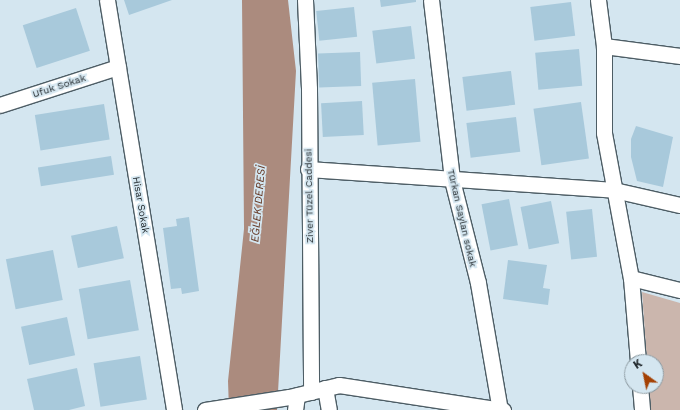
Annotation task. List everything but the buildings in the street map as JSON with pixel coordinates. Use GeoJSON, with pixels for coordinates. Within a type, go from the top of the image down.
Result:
{"type":"FeatureCollection","features":[{"type":"Feature","properties":{"kind":"street","name":"Hisar Sokak"},"geometry":{"type":"LineString","coordinates":[[107,0],[174,410]]}},
{"type":"Feature","properties":{"kind":"street","name":"Ziver Tüzel Caddesi"},"geometry":{"type":"LineString","coordinates":[[305,0],[308,170],[303,396],[329,410]]}},
{"type":"Feature","properties":{"kind":"street","name":"Türkan Saylan sokak"},"geometry":{"type":"LineString","coordinates":[[431,0],[452,180],[478,283],[501,410]]}},
{"type":"Feature","properties":{"kind":"street"},"geometry":{"type":"LineString","coordinates":[[598,0],[604,46],[604,133],[631,278],[637,354]]}},
{"type":"Feature","properties":{"kind":"street"},"geometry":{"type":"LineString","coordinates":[[604,46],[680,56]]}},
{"type":"Feature","properties":{"kind":"street","name":"Ufuk Sokak"},"geometry":{"type":"LineString","coordinates":[[0,105],[118,67]]}},
{"type":"Feature","properties":{"kind":"street"},"geometry":{"type":"LineString","coordinates":[[308,170],[614,190],[680,205]]}},
{"type":"Feature","properties":{"kind":"street"},"geometry":{"type":"LineString","coordinates":[[631,278],[680,290]]}},
{"type":"Feature","properties":{"kind":"street"},"geometry":{"type":"LineString","coordinates":[[207,409],[303,396],[339,385],[501,410]]}},
{"type":"Feature","properties":{"kind":"street"},"geometry":{"type":"LineString","coordinates":[[641,394],[642,410]]}},
{"type":"Feature","properties":{"kind":"shaded area"},"geometry":{"type":"Polygon","coordinates":[[[642,292],[680,303],[680,410],[651,410],[650,394],[664,394],[664,354],[646,354],[642,292]]]}},
{"type":"Feature","properties":{"kind":"water","name":"EĞLEK DERESİ"},"geometry":{"type":"Polygon","coordinates":[[[242,0],[288,0],[296,71],[277,410],[229,410],[228,381],[244,229],[242,0]]]}}]}
